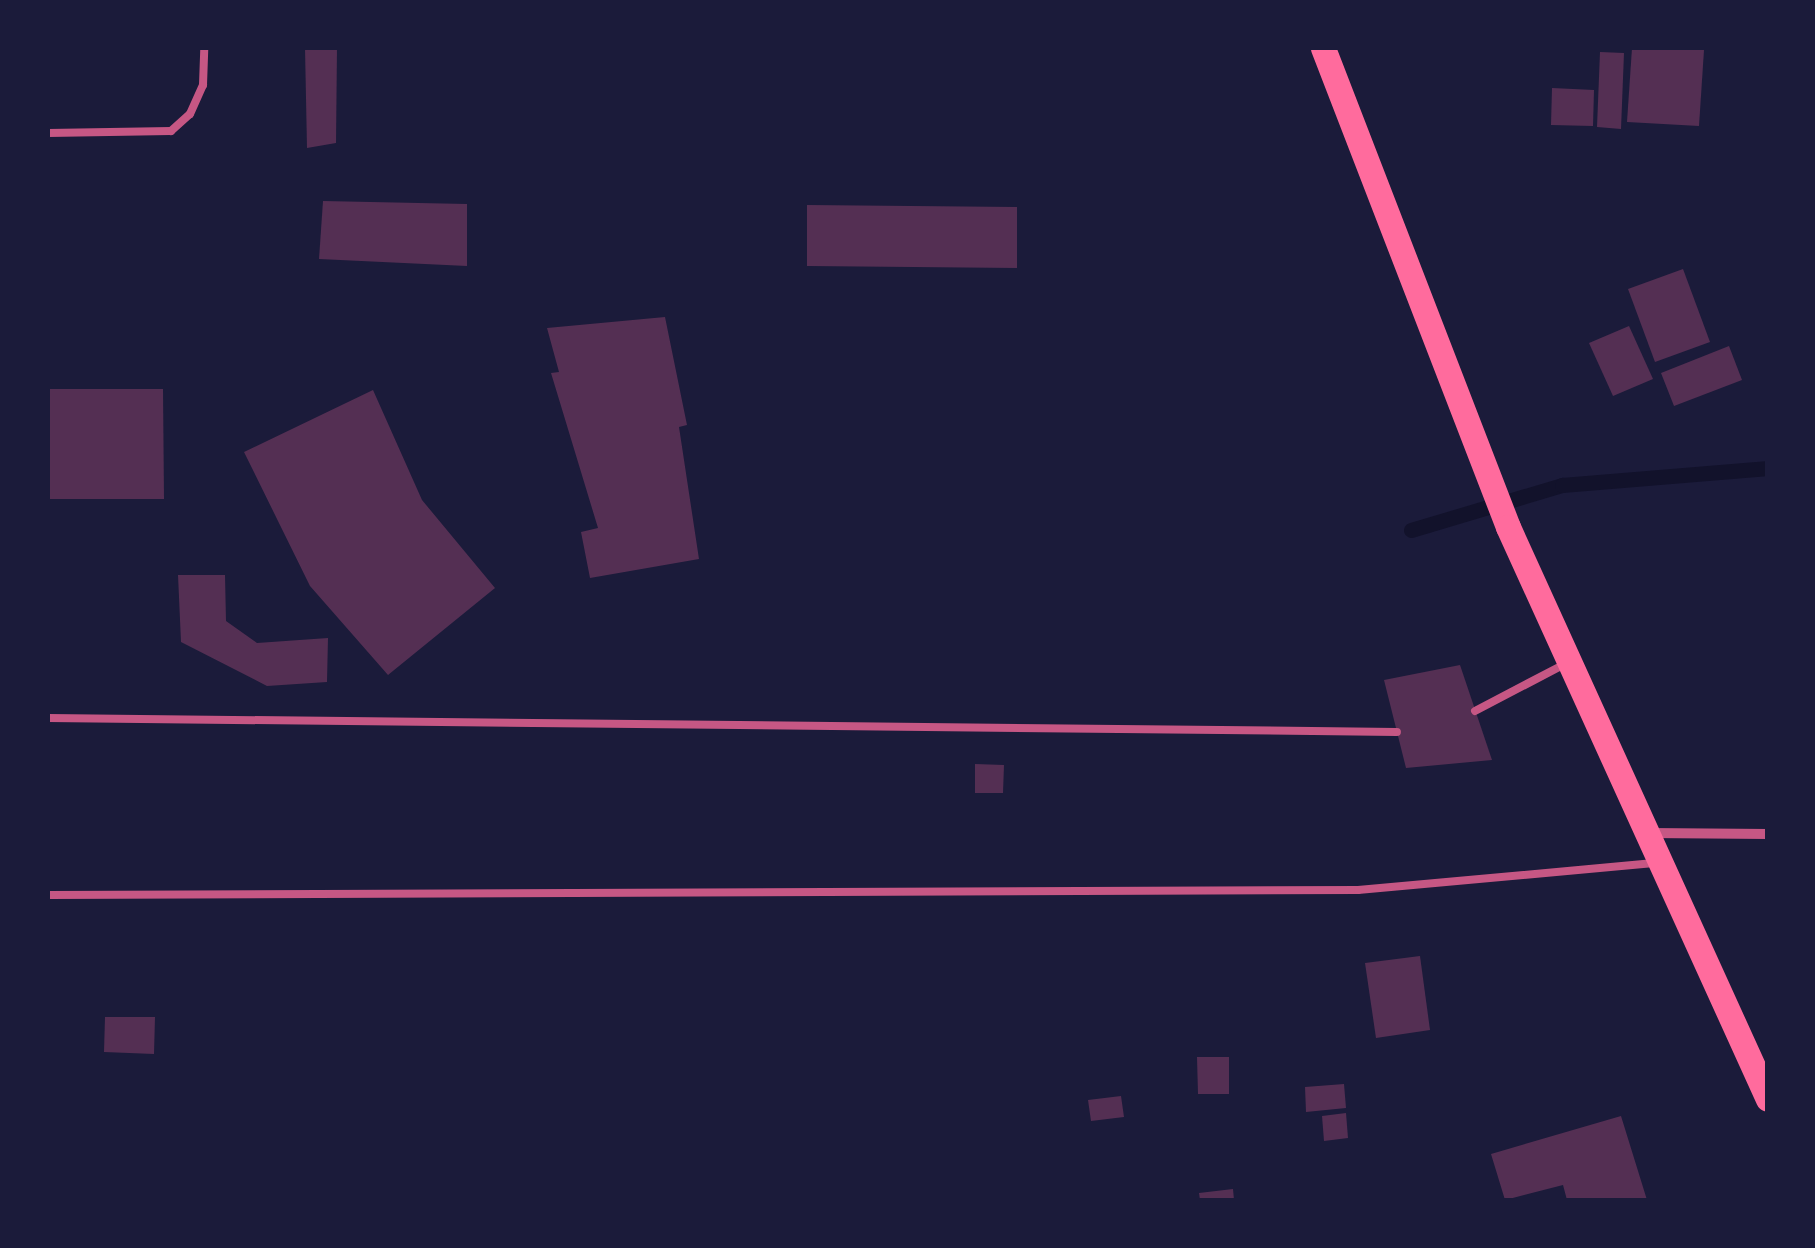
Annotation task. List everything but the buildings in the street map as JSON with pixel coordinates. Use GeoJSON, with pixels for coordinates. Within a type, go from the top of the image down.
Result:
{"type":"FeatureCollection","features":[{"type":"Feature","properties":{"kind":"main road"},"geometry":{"type":"LineString","coordinates":[[1323,48],[1508,528],[1647,833],[1657,863],[1768,1099]]}},
{"type":"Feature","properties":{"kind":"street"},"geometry":{"type":"LineString","coordinates":[[1647,833],[1768,834]]}},
{"type":"Feature","properties":{"kind":"lane"},"geometry":{"type":"LineString","coordinates":[[48,133],[171,131],[190,114],[204,85],[204,48]]}},
{"type":"Feature","properties":{"kind":"lane"},"geometry":{"type":"LineString","coordinates":[[1475,711],[1569,662]]}},
{"type":"Feature","properties":{"kind":"lane"},"geometry":{"type":"LineString","coordinates":[[48,718],[1398,732]]}},
{"type":"Feature","properties":{"kind":"lane"},"geometry":{"type":"LineString","coordinates":[[48,895],[1358,890],[1657,863]]}},
{"type":"Feature","properties":{"kind":"waterway"},"geometry":{"type":"LineString","coordinates":[[1411,530],[1562,485],[1768,468]]}}]}
